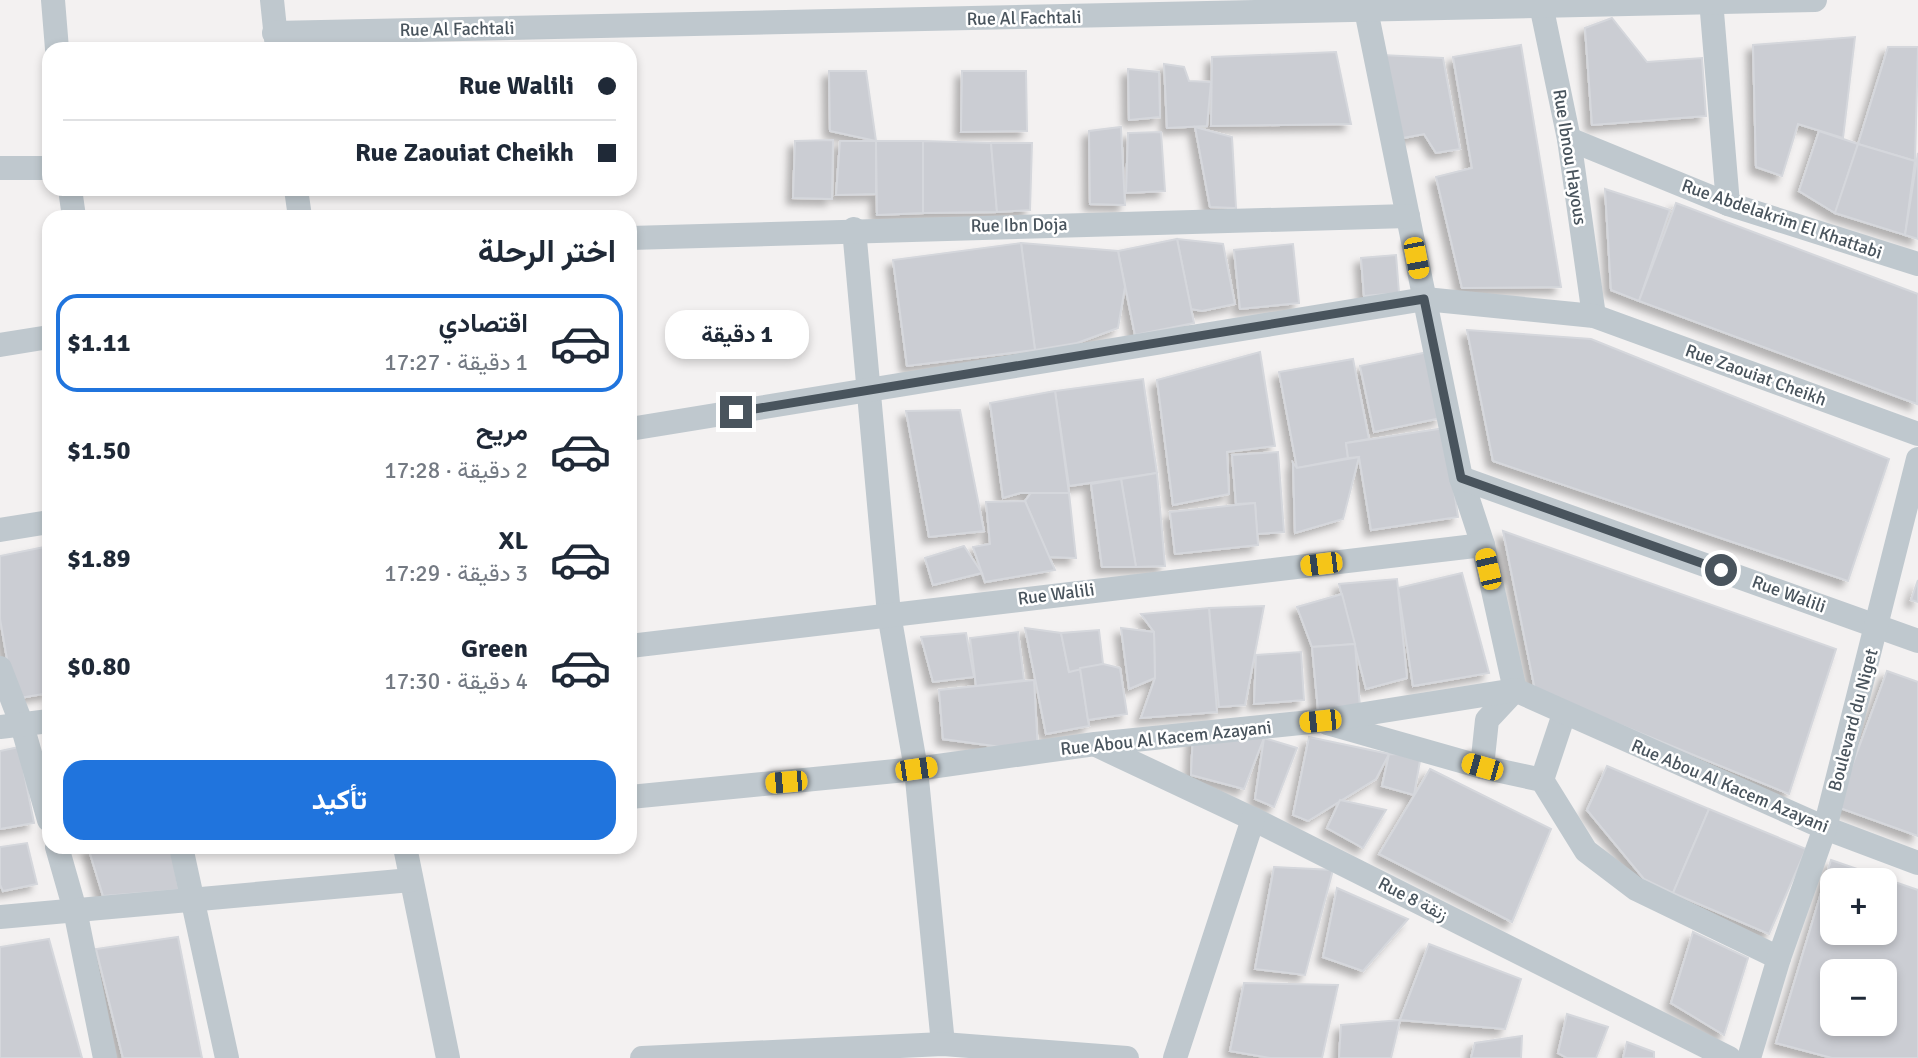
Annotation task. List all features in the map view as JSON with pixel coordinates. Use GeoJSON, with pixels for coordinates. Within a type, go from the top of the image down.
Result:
{"type":"FeatureCollection","features":[{"type":"Feature","properties":{"kind":"street"},"geometry":{"type":"LineString","coordinates":[[53,0],[56,42]]}},
{"type":"Feature","properties":{"kind":"street"},"geometry":{"type":"LineString","coordinates":[[272,0],[276,41]]}},
{"type":"Feature","properties":{"kind":"street","name":"Rue Al Fachtali"},"geometry":{"type":"LineString","coordinates":[[276,41],[941,10],[1815,0]]}},
{"type":"Feature","properties":{"kind":"street","name":"Rue Ibnou Hayous"},"geometry":{"type":"LineString","coordinates":[[1541,2],[1569,139],[1594,316]]}},
{"type":"Feature","properties":{"kind":"street"},"geometry":{"type":"LineString","coordinates":[[1711,2],[1728,204]]}},
{"type":"Feature","properties":{"kind":"street"},"geometry":{"type":"LineString","coordinates":[[1366,5],[1461,478],[1483,545],[1515,690],[1487,720],[1482,767]]}},
{"type":"Feature","properties":{"kind":"street","name":"Rue Abdelakrim El Khattabi"},"geometry":{"type":"LineString","coordinates":[[1569,139],[1728,204],[1918,264]]}},
{"type":"Feature","properties":{"kind":"street"},"geometry":{"type":"LineString","coordinates":[[0,168],[42,168]]}},
{"type":"Feature","properties":{"kind":"street","name":"Rue Ibn Doja"},"geometry":{"type":"LineString","coordinates":[[637,237],[1408,216]]}},
{"type":"Feature","properties":{"kind":"street"},"geometry":{"type":"LineString","coordinates":[[854,229],[889,614],[916,769],[943,1044]]}},
{"type":"Feature","properties":{"kind":"street"},"geometry":{"type":"LineString","coordinates":[[637,428],[1424,299]]}},
{"type":"Feature","properties":{"kind":"street","name":"Rue Zaouiat Cheikh"},"geometry":{"type":"LineString","coordinates":[[1424,299],[1594,316],[1918,434]]}},
{"type":"Feature","properties":{"kind":"street"},"geometry":{"type":"LineString","coordinates":[[0,345],[42,338]]}},
{"type":"Feature","properties":{"kind":"street","name":"Boulevard du Niget"},"geometry":{"type":"LineString","coordinates":[[1749,1058],[1779,958],[1825,828],[1918,459]]}},
{"type":"Feature","properties":{"kind":"street","name":"Rue Walili"},"geometry":{"type":"LineString","coordinates":[[1461,478],[1918,641]]}},
{"type":"Feature","properties":{"kind":"street"},"geometry":{"type":"LineString","coordinates":[[0,530],[42,523]]}},
{"type":"Feature","properties":{"kind":"street","name":"Rue Walili"},"geometry":{"type":"LineString","coordinates":[[637,645],[1483,545]]}},
{"type":"Feature","properties":{"kind":"street"},"geometry":{"type":"LineString","coordinates":[[0,668],[11,726],[42,803]]}},
{"type":"Feature","properties":{"kind":"street","name":"Rue Abou Al Kacem Azayani"},"geometry":{"type":"LineString","coordinates":[[637,796],[916,769],[1095,744],[1320,721],[1515,690],[1825,828],[1918,863]]}},
{"type":"Feature","properties":{"kind":"street"},"geometry":{"type":"LineString","coordinates":[[1542,780],[1564,714]]}},
{"type":"Feature","properties":{"kind":"street"},"geometry":{"type":"LineString","coordinates":[[1320,721],[1482,767],[1542,780],[1586,851],[1636,889],[1779,958]]}},
{"type":"Feature","properties":{"kind":"street"},"geometry":{"type":"LineString","coordinates":[[11,726],[42,722]]}},
{"type":"Feature","properties":{"kind":"street","name":"Rue 8 زنقة"},"geometry":{"type":"LineString","coordinates":[[1095,744],[1254,819],[1729,1058]]}},
{"type":"Feature","properties":{"kind":"street"},"geometry":{"type":"LineString","coordinates":[[1175,1058],[1254,819]]}},
{"type":"Feature","properties":{"kind":"street"},"geometry":{"type":"LineString","coordinates":[[59,854],[75,910],[105,1058]]}},
{"type":"Feature","properties":{"kind":"street"},"geometry":{"type":"LineString","coordinates":[[182,854],[190,900],[228,1058]]}},
{"type":"Feature","properties":{"kind":"street"},"geometry":{"type":"LineString","coordinates":[[406,854],[448,1058]]}},
{"type":"Feature","properties":{"kind":"street"},"geometry":{"type":"LineString","coordinates":[[0,917],[411,880]]}},
{"type":"Feature","properties":{"kind":"street"},"geometry":{"type":"LineString","coordinates":[[642,1058],[943,1044],[1127,1058]]}},
{"type":"Feature","properties":{"kind":"building"},"geometry":{"type":"Polygon","coordinates":[[[1612,18],[1647,62],[1702,58],[1706,116],[1592,125],[1585,28],[1612,18]]]}},
{"type":"Feature","properties":{"kind":"building"},"geometry":{"type":"Polygon","coordinates":[[[1855,37],[1843,138],[1798,124],[1782,176],[1756,167],[1753,45],[1855,37]]]}},
{"type":"Feature","properties":{"kind":"building"},"geometry":{"type":"Polygon","coordinates":[[[1521,45],[1561,287],[1462,288],[1436,177],[1472,168],[1453,57],[1521,45]]]}},
{"type":"Feature","properties":{"kind":"building"},"geometry":{"type":"Polygon","coordinates":[[[1888,47],[1918,47],[1915,161],[1858,144],[1888,47]]]}},
{"type":"Feature","properties":{"kind":"building"},"geometry":{"type":"Polygon","coordinates":[[[1336,52],[1351,124],[1211,126],[1212,57],[1336,52]]]}},
{"type":"Feature","properties":{"kind":"building"},"geometry":{"type":"Polygon","coordinates":[[[1381,55],[1443,58],[1460,149],[1436,153],[1424,134],[1403,138],[1381,55]]]}},
{"type":"Feature","properties":{"kind":"building"},"geometry":{"type":"Polygon","coordinates":[[[1164,64],[1184,67],[1189,81],[1211,82],[1207,126],[1167,128],[1164,64]]]}},
{"type":"Feature","properties":{"kind":"building"},"geometry":{"type":"Polygon","coordinates":[[[1128,69],[1159,72],[1160,117],[1129,120],[1128,69]]]}},
{"type":"Feature","properties":{"kind":"building"},"geometry":{"type":"Polygon","coordinates":[[[829,71],[866,71],[876,141],[830,131],[829,71]]]}},
{"type":"Feature","properties":{"kind":"building"},"geometry":{"type":"Polygon","coordinates":[[[962,71],[1026,71],[1027,131],[961,132],[962,71]]]}},
{"type":"Feature","properties":{"kind":"building"},"geometry":{"type":"Polygon","coordinates":[[[1121,127],[1125,205],[1090,204],[1089,131],[1121,127]]]}},
{"type":"Feature","properties":{"kind":"building"},"geometry":{"type":"Polygon","coordinates":[[[1195,127],[1232,137],[1236,208],[1210,207],[1195,127]]]}},
{"type":"Feature","properties":{"kind":"building"},"geometry":{"type":"Polygon","coordinates":[[[1819,131],[1858,144],[1835,213],[1799,191],[1819,131]]]}},
{"type":"Feature","properties":{"kind":"building"},"geometry":{"type":"Polygon","coordinates":[[[1161,132],[1165,191],[1126,193],[1128,133],[1161,132]]]}},
{"type":"Feature","properties":{"kind":"building"},"geometry":{"type":"Polygon","coordinates":[[[833,140],[832,199],[793,198],[795,141],[833,140]]]}},
{"type":"Feature","properties":{"kind":"building"},"geometry":{"type":"Polygon","coordinates":[[[840,141],[876,141],[876,194],[836,195],[840,141]]]}},
{"type":"Feature","properties":{"kind":"building"},"geometry":{"type":"Polygon","coordinates":[[[876,141],[923,141],[923,213],[877,215],[876,141]]]}},
{"type":"Feature","properties":{"kind":"building"},"geometry":{"type":"Polygon","coordinates":[[[923,141],[991,143],[997,212],[923,213],[923,141]]]}},
{"type":"Feature","properties":{"kind":"building"},"geometry":{"type":"Polygon","coordinates":[[[991,143],[1032,143],[1030,210],[997,212],[991,143]]]}},
{"type":"Feature","properties":{"kind":"building"},"geometry":{"type":"Polygon","coordinates":[[[1858,144],[1915,161],[1905,235],[1835,213],[1858,144]]]}},
{"type":"Feature","properties":{"kind":"building"},"geometry":{"type":"Polygon","coordinates":[[[1918,153],[1918,239],[1905,235],[1918,153]]]}},
{"type":"Feature","properties":{"kind":"building"},"geometry":{"type":"Polygon","coordinates":[[[1605,189],[1670,210],[1639,301],[1611,290],[1605,189]]]}},
{"type":"Feature","properties":{"kind":"building"},"geometry":{"type":"Polygon","coordinates":[[[1676,203],[1918,294],[1917,404],[1639,301],[1676,203]]]}},
{"type":"Feature","properties":{"kind":"building"},"geometry":{"type":"Polygon","coordinates":[[[1177,239],[1223,244],[1235,304],[1202,311],[1191,309],[1177,239]]]}},
{"type":"Feature","properties":{"kind":"building"},"geometry":{"type":"Polygon","coordinates":[[[1177,239],[1194,323],[1135,335],[1118,251],[1177,239]]]}},
{"type":"Feature","properties":{"kind":"building"},"geometry":{"type":"Polygon","coordinates":[[[1021,243],[1118,251],[1125,287],[1118,328],[1077,343],[1035,350],[1021,243]]]}},
{"type":"Feature","properties":{"kind":"building"},"geometry":{"type":"Polygon","coordinates":[[[1021,243],[1035,350],[907,366],[893,260],[1021,243]]]}},
{"type":"Feature","properties":{"kind":"building"},"geometry":{"type":"Polygon","coordinates":[[[1293,244],[1299,303],[1240,309],[1234,250],[1293,244]]]}},
{"type":"Feature","properties":{"kind":"building"},"geometry":{"type":"Polygon","coordinates":[[[1396,255],[1399,293],[1364,296],[1361,258],[1396,255]]]}},
{"type":"Feature","properties":{"kind":"building"},"geometry":{"type":"Polygon","coordinates":[[[1467,330],[1591,339],[1889,459],[1848,581],[1493,461],[1467,330]]]}},
{"type":"Feature","properties":{"kind":"building"},"geometry":{"type":"Polygon","coordinates":[[[1260,352],[1275,446],[1227,452],[1229,494],[1173,505],[1157,380],[1260,352]]]}},
{"type":"Feature","properties":{"kind":"building"},"geometry":{"type":"Polygon","coordinates":[[[1428,352],[1441,418],[1374,432],[1360,366],[1428,352]]]}},
{"type":"Feature","properties":{"kind":"building"},"geometry":{"type":"Polygon","coordinates":[[[1353,359],[1369,439],[1346,443],[1348,458],[1297,468],[1279,372],[1353,359]]]}},
{"type":"Feature","properties":{"kind":"building"},"geometry":{"type":"Polygon","coordinates":[[[1143,379],[1157,473],[1069,486],[1055,391],[1143,379]]]}},
{"type":"Feature","properties":{"kind":"building"},"geometry":{"type":"Polygon","coordinates":[[[1055,391],[1069,493],[1020,493],[1003,498],[990,403],[1055,391]]]}},
{"type":"Feature","properties":{"kind":"building"},"geometry":{"type":"Polygon","coordinates":[[[960,410],[984,531],[929,537],[906,411],[960,410]]]}},
{"type":"Feature","properties":{"kind":"building"},"geometry":{"type":"Polygon","coordinates":[[[1445,428],[1458,517],[1371,530],[1359,457],[1348,458],[1346,443],[1445,428]]]}},
{"type":"Feature","properties":{"kind":"building"},"geometry":{"type":"Polygon","coordinates":[[[1278,452],[1284,532],[1257,534],[1255,503],[1236,504],[1232,455],[1278,452]]]}},
{"type":"Feature","properties":{"kind":"building"},"geometry":{"type":"Polygon","coordinates":[[[1359,457],[1343,519],[1295,533],[1293,463],[1297,468],[1359,457]]]}},
{"type":"Feature","properties":{"kind":"building"},"geometry":{"type":"Polygon","coordinates":[[[1157,473],[1165,566],[1136,567],[1121,479],[1157,473]]]}},
{"type":"Feature","properties":{"kind":"building"},"geometry":{"type":"Polygon","coordinates":[[[1121,479],[1136,567],[1102,567],[1091,484],[1121,479]]]}},
{"type":"Feature","properties":{"kind":"building"},"geometry":{"type":"Polygon","coordinates":[[[1031,493],[1069,493],[1076,558],[1049,557],[1025,501],[1031,493]]]}},
{"type":"Feature","properties":{"kind":"building"},"geometry":{"type":"Polygon","coordinates":[[[1025,501],[1055,570],[985,582],[973,547],[990,544],[986,502],[1025,501]]]}},
{"type":"Feature","properties":{"kind":"building"},"geometry":{"type":"Polygon","coordinates":[[[1255,503],[1258,545],[1175,554],[1170,512],[1255,503]]]}},
{"type":"Feature","properties":{"kind":"building"},"geometry":{"type":"Polygon","coordinates":[[[1503,531],[1836,649],[1789,794],[1535,690],[1503,531]]]}},
{"type":"Feature","properties":{"kind":"building"},"geometry":{"type":"Polygon","coordinates":[[[964,546],[982,573],[933,585],[925,558],[964,546]]]}},
{"type":"Feature","properties":{"kind":"building"},"geometry":{"type":"Polygon","coordinates":[[[42,547],[42,694],[14,699],[0,619],[0,556],[42,547]]]}},
{"type":"Feature","properties":{"kind":"building"},"geometry":{"type":"Polygon","coordinates":[[[1462,573],[1489,673],[1413,686],[1398,588],[1462,573]]]}},
{"type":"Feature","properties":{"kind":"building"},"geometry":{"type":"Polygon","coordinates":[[[1397,579],[1407,678],[1366,689],[1339,584],[1397,579]]]}},
{"type":"Feature","properties":{"kind":"building"},"geometry":{"type":"Polygon","coordinates":[[[1918,580],[1918,602],[1911,600],[1918,580]]]}},
{"type":"Feature","properties":{"kind":"building"},"geometry":{"type":"Polygon","coordinates":[[[1342,594],[1355,644],[1312,647],[1297,607],[1342,594]]]}},
{"type":"Feature","properties":{"kind":"building"},"geometry":{"type":"Polygon","coordinates":[[[1264,606],[1245,705],[1219,707],[1209,608],[1264,606]]]}},
{"type":"Feature","properties":{"kind":"building"},"geometry":{"type":"Polygon","coordinates":[[[1209,608],[1217,712],[1141,718],[1155,678],[1154,632],[1141,614],[1209,608]]]}},
{"type":"Feature","properties":{"kind":"building"},"geometry":{"type":"Polygon","coordinates":[[[1025,628],[1061,633],[1069,672],[1080,668],[1089,726],[1046,734],[1025,628]]]}},
{"type":"Feature","properties":{"kind":"building"},"geometry":{"type":"Polygon","coordinates":[[[1121,628],[1154,632],[1155,678],[1129,689],[1121,628]]]}},
{"type":"Feature","properties":{"kind":"building"},"geometry":{"type":"Polygon","coordinates":[[[1099,630],[1103,664],[1069,672],[1061,633],[1099,630]]]}},
{"type":"Feature","properties":{"kind":"building"},"geometry":{"type":"Polygon","coordinates":[[[1018,632],[1024,680],[976,686],[970,638],[1018,632]]]}},
{"type":"Feature","properties":{"kind":"building"},"geometry":{"type":"Polygon","coordinates":[[[966,633],[974,677],[933,682],[921,637],[966,633]]]}},
{"type":"Feature","properties":{"kind":"building"},"geometry":{"type":"Polygon","coordinates":[[[1355,644],[1360,707],[1318,710],[1312,647],[1355,644]]]}},
{"type":"Feature","properties":{"kind":"building"},"geometry":{"type":"Polygon","coordinates":[[[1301,652],[1304,700],[1254,704],[1256,655],[1301,652]]]}},
{"type":"Feature","properties":{"kind":"building"},"geometry":{"type":"Polygon","coordinates":[[[1103,664],[1120,668],[1127,714],[1088,720],[1080,668],[1103,664]]]}},
{"type":"Feature","properties":{"kind":"building"},"geometry":{"type":"Polygon","coordinates":[[[1887,671],[1918,682],[1918,836],[1837,807],[1887,671]]]}},
{"type":"Feature","properties":{"kind":"building"},"geometry":{"type":"Polygon","coordinates":[[[1034,680],[1038,752],[943,739],[939,690],[1034,680]]]}},
{"type":"Feature","properties":{"kind":"building"},"geometry":{"type":"Polygon","coordinates":[[[1193,733],[1264,738],[1244,789],[1191,775],[1193,733]]]}},
{"type":"Feature","properties":{"kind":"building"},"geometry":{"type":"Polygon","coordinates":[[[1309,737],[1389,754],[1376,779],[1308,821],[1293,815],[1309,737]]]}},
{"type":"Feature","properties":{"kind":"building"},"geometry":{"type":"Polygon","coordinates":[[[1264,738],[1297,748],[1274,807],[1255,799],[1264,738]]]}},
{"type":"Feature","properties":{"kind":"building"},"geometry":{"type":"Polygon","coordinates":[[[19,747],[34,823],[0,829],[0,751],[19,747]]]}},
{"type":"Feature","properties":{"kind":"building"},"geometry":{"type":"Polygon","coordinates":[[[1389,754],[1421,755],[1414,795],[1382,786],[1389,754]]]}},
{"type":"Feature","properties":{"kind":"building"},"geometry":{"type":"Polygon","coordinates":[[[1607,766],[1709,809],[1673,893],[1644,879],[1587,810],[1607,766]]]}},
{"type":"Feature","properties":{"kind":"building"},"geometry":{"type":"Polygon","coordinates":[[[1430,769],[1551,829],[1512,922],[1379,854],[1430,769]]]}},
{"type":"Feature","properties":{"kind":"building"},"geometry":{"type":"Polygon","coordinates":[[[1340,800],[1386,810],[1363,848],[1327,828],[1340,800]]]}},
{"type":"Feature","properties":{"kind":"building"},"geometry":{"type":"Polygon","coordinates":[[[1709,809],[1806,849],[1769,934],[1673,893],[1709,809]]]}},
{"type":"Feature","properties":{"kind":"building"},"geometry":{"type":"Polygon","coordinates":[[[27,843],[37,884],[3,891],[0,885],[0,847],[27,843]]]}},
{"type":"Feature","properties":{"kind":"building"},"geometry":{"type":"Polygon","coordinates":[[[90,854],[172,854],[179,890],[103,896],[90,854]]]}},
{"type":"Feature","properties":{"kind":"building"},"geometry":{"type":"Polygon","coordinates":[[[1831,860],[1854,868],[1829,868],[1831,860]]]}},
{"type":"Feature","properties":{"kind":"building"},"geometry":{"type":"Polygon","coordinates":[[[1274,867],[1333,870],[1305,975],[1255,969],[1274,867]]]}},
{"type":"Feature","properties":{"kind":"building"},"geometry":{"type":"Polygon","coordinates":[[[1897,883],[1918,890],[1918,1058],[1832,1058],[1776,1043],[1820,897],[1820,945],[1897,945],[1897,883]]]}},
{"type":"Feature","properties":{"kind":"building"},"geometry":{"type":"Polygon","coordinates":[[[1337,888],[1408,919],[1363,971],[1323,957],[1337,888]]]}},
{"type":"Feature","properties":{"kind":"building"},"geometry":{"type":"Polygon","coordinates":[[[1693,932],[1748,958],[1724,1035],[1671,1003],[1693,932]]]}},
{"type":"Feature","properties":{"kind":"building"},"geometry":{"type":"Polygon","coordinates":[[[178,937],[202,1058],[123,1058],[96,949],[178,937]]]}},
{"type":"Feature","properties":{"kind":"building"},"geometry":{"type":"Polygon","coordinates":[[[49,939],[82,1058],[0,1058],[0,947],[49,939]]]}},
{"type":"Feature","properties":{"kind":"building"},"geometry":{"type":"Polygon","coordinates":[[[1429,944],[1521,979],[1505,1029],[1400,1020],[1429,944]]]}},
{"type":"Feature","properties":{"kind":"building"},"geometry":{"type":"Polygon","coordinates":[[[1244,983],[1338,985],[1322,1058],[1270,1058],[1230,1051],[1244,983]]]}},
{"type":"Feature","properties":{"kind":"building"},"geometry":{"type":"Polygon","coordinates":[[[1567,1014],[1608,1027],[1596,1058],[1567,1058],[1558,1053],[1567,1014]]]}},
{"type":"Feature","properties":{"kind":"building"},"geometry":{"type":"Polygon","coordinates":[[[1400,1020],[1391,1058],[1339,1058],[1341,1025],[1400,1020]]]}},
{"type":"Feature","properties":{"kind":"building"},"geometry":{"type":"Polygon","coordinates":[[[1522,1036],[1521,1058],[1471,1058],[1475,1043],[1522,1036]]]}},
{"type":"Feature","properties":{"kind":"building"},"geometry":{"type":"Polygon","coordinates":[[[1627,1042],[1654,1052],[1654,1058],[1623,1058],[1627,1042]]]}},
{"type":"Feature","properties":{"kind":"route"},"geometry":{"type":"LineString","coordinates":[[736,412],[1424,299],[1461,478],[1721,570]]}}]}
